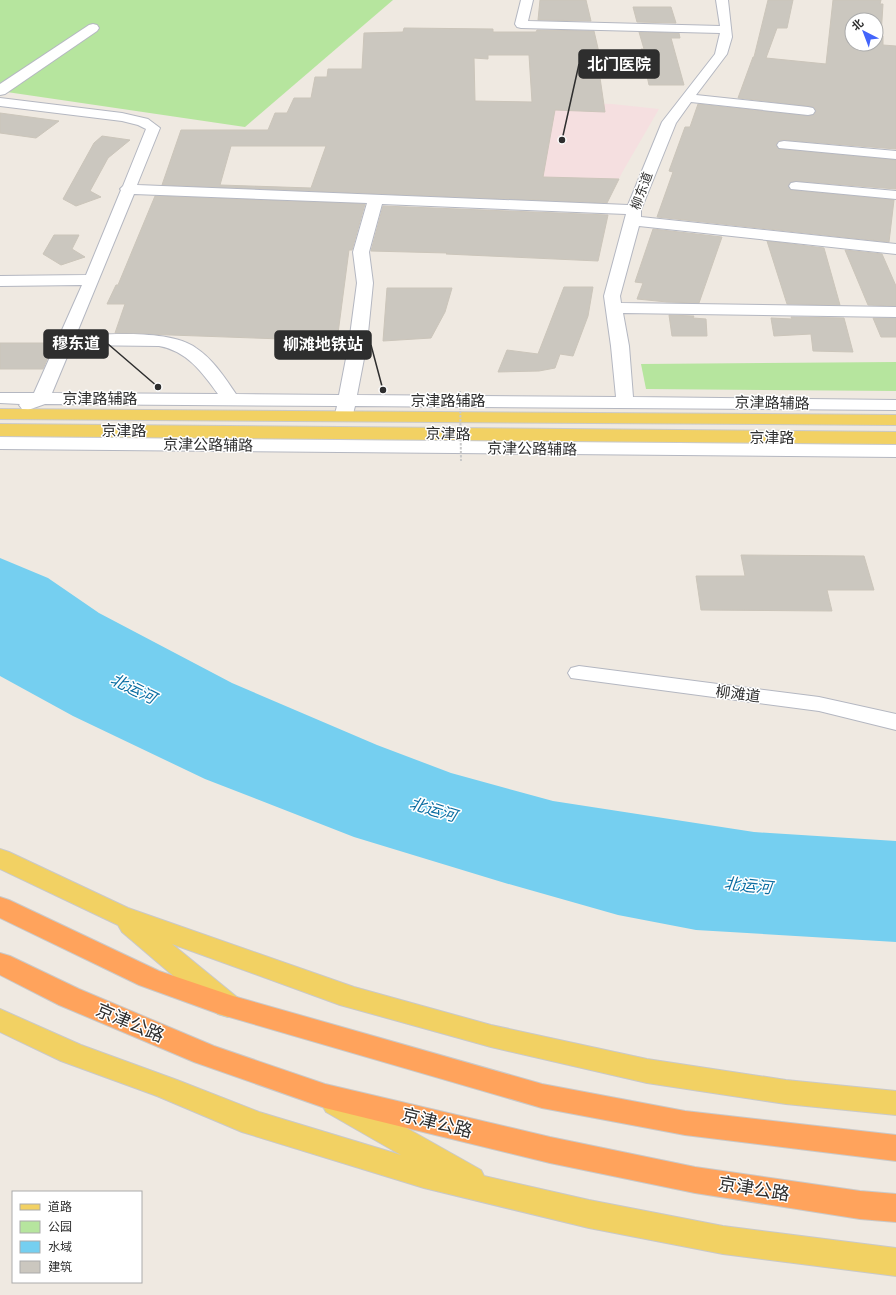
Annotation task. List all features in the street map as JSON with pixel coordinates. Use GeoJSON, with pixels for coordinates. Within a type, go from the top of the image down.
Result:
{"type":"FeatureCollection","features":[{"type":"Feature","properties":{"kind":"highway"},"geometry":{"type":"LineString","coordinates":[[0,907],[149,978],[229,1006],[542,1096],[685,1123],[896,1148]]}},
{"type":"Feature","properties":{"kind":"highway","name":"京津公路"},"geometry":{"type":"LineString","coordinates":[[0,963],[69,997],[204,1054],[325,1096],[550,1150],[695,1180],[860,1205],[896,1208]]}},
{"type":"Feature","properties":{"kind":"main road","name":"京津路"},"geometry":{"type":"LineString","coordinates":[[0,413],[61,415],[316,415],[345,408],[896,420]]}},
{"type":"Feature","properties":{"kind":"main road","name":"京津路"},"geometry":{"type":"LineString","coordinates":[[0,430],[299,439],[896,438]]}},
{"type":"Feature","properties":{"kind":"main road"},"geometry":{"type":"LineString","coordinates":[[0,858],[119,915],[350,998],[491,1036],[647,1071],[786,1092],[896,1103]]}},
{"type":"Feature","properties":{"kind":"main road"},"geometry":{"type":"LineString","coordinates":[[119,915],[229,1006]]}},
{"type":"Feature","properties":{"kind":"main road"},"geometry":{"type":"LineString","coordinates":[[0,1020],[71,1053],[167,1088],[253,1123],[424,1175],[589,1214],[723,1240],[896,1262]]}},
{"type":"Feature","properties":{"kind":"main road"},"geometry":{"type":"LineString","coordinates":[[325,1096],[491,1191]]}},
{"type":"Feature","properties":{"kind":"street"},"geometry":{"type":"LineString","coordinates":[[527,0],[521,24],[726,30]]}},
{"type":"Feature","properties":{"kind":"street","name":"柳东道"},"geometry":{"type":"LineString","coordinates":[[625,402],[620,346],[612,296],[633,216],[669,122],[721,54],[726,30],[722,0]]}},
{"type":"Feature","properties":{"kind":"street"},"geometry":{"type":"LineString","coordinates":[[0,92],[3,88],[93,28]]}},
{"type":"Feature","properties":{"kind":"street"},"geometry":{"type":"LineString","coordinates":[[0,97],[15,104]]}},
{"type":"Feature","properties":{"kind":"street"},"geometry":{"type":"LineString","coordinates":[[687,98],[808,111]]}},
{"type":"Feature","properties":{"kind":"street"},"geometry":{"type":"LineString","coordinates":[[0,102],[122,117],[149,124],[153,128],[127,189],[92,280],[40,399],[19,409],[0,413]]}},
{"type":"Feature","properties":{"kind":"street"},"geometry":{"type":"LineString","coordinates":[[784,145],[896,155]]}},
{"type":"Feature","properties":{"kind":"street"},"geometry":{"type":"LineString","coordinates":[[796,186],[896,195]]}},
{"type":"Feature","properties":{"kind":"street"},"geometry":{"type":"LineString","coordinates":[[127,189],[376,199],[633,216],[896,249]]}},
{"type":"Feature","properties":{"kind":"street"},"geometry":{"type":"LineString","coordinates":[[345,408],[358,343],[365,283],[361,252],[376,199]]}},
{"type":"Feature","properties":{"kind":"street"},"geometry":{"type":"LineString","coordinates":[[0,281],[92,280]]}},
{"type":"Feature","properties":{"kind":"street"},"geometry":{"type":"LineString","coordinates":[[614,308],[896,312]]}},
{"type":"Feature","properties":{"kind":"street"},"geometry":{"type":"LineString","coordinates":[[66,340],[159,341],[173,344],[191,352],[218,380],[231,400]]}},
{"type":"Feature","properties":{"kind":"street","name":"京津路辅路"},"geometry":{"type":"LineString","coordinates":[[0,398],[231,400],[345,408],[381,400],[896,405]]}},
{"type":"Feature","properties":{"kind":"street"},"geometry":{"type":"LineString","coordinates":[[40,399],[48,410],[61,415]]}},
{"type":"Feature","properties":{"kind":"street","name":"京津公路辅路"},"geometry":{"type":"LineString","coordinates":[[0,443],[299,439],[896,451]]}},
{"type":"Feature","properties":{"kind":"street","name":"柳滩道"},"geometry":{"type":"LineString","coordinates":[[579,673],[819,704],[896,722]]}},
{"type":"Feature","properties":{"kind":"path"},"geometry":{"type":"LineString","coordinates":[[460,391],[461,461]]}},
{"type":"Feature","properties":{"kind":"shaded area"},"geometry":{"type":"Polygon","coordinates":[[[487,101],[612,104],[659,109],[608,200],[475,192],[487,101]]]}},
{"type":"Feature","properties":{"kind":"green space"},"geometry":{"type":"Polygon","coordinates":[[[0,0],[393,0],[245,127],[0,91],[0,0]]]}},
{"type":"Feature","properties":{"kind":"green space"},"geometry":{"type":"Polygon","coordinates":[[[896,362],[896,391],[646,389],[641,364],[896,362]]]}},
{"type":"Feature","properties":{"kind":"water","name":"北运河"},"geometry":{"type":"Polygon","coordinates":[[[0,558],[48,578],[99,613],[232,683],[377,745],[451,773],[553,801],[754,832],[896,841],[896,942],[696,930],[618,915],[505,883],[354,837],[205,779],[73,716],[0,676],[0,558]]]}},
{"type":"Feature","properties":{"kind":"building"},"geometry":{"type":"Polygon","coordinates":[[[540,0],[586,0],[591,21],[538,20],[540,0]]]}},
{"type":"Feature","properties":{"kind":"building"},"geometry":{"type":"Polygon","coordinates":[[[768,0],[793,0],[787,28],[777,28],[766,58],[826,64],[833,0],[881,0],[880,4],[883,4],[882,12],[844,12],[844,52],[884,52],[884,45],[896,46],[896,149],[784,140],[778,141],[776,146],[779,149],[896,160],[896,189],[796,181],[791,182],[788,185],[791,190],[894,200],[889,242],[657,217],[673,172],[669,171],[685,127],[690,127],[698,104],[808,116],[813,115],[816,112],[814,107],[738,98],[753,57],[768,0]]]}},
{"type":"Feature","properties":{"kind":"building"},"geometry":{"type":"Polygon","coordinates":[[[633,7],[671,7],[676,23],[637,22],[633,7]]]}},
{"type":"Feature","properties":{"kind":"building"},"geometry":{"type":"Polygon","coordinates":[[[404,28],[493,29],[493,32],[536,32],[537,30],[594,31],[600,57],[597,57],[605,112],[555,110],[543,177],[619,179],[607,203],[162,185],[181,130],[268,130],[275,113],[287,113],[294,98],[311,98],[315,77],[327,77],[328,69],[362,69],[364,33],[403,32],[404,28]],[[488,55],[488,59],[474,58],[475,101],[532,102],[529,55],[488,55]],[[231,146],[220,185],[311,188],[326,146],[231,146]]]}},
{"type":"Feature","properties":{"kind":"building"},"geometry":{"type":"Polygon","coordinates":[[[639,32],[679,33],[680,38],[671,38],[684,85],[649,85],[641,49],[644,49],[639,32]]]}},
{"type":"Feature","properties":{"kind":"building"},"geometry":{"type":"Polygon","coordinates":[[[0,113],[59,121],[36,138],[0,133],[0,113]]]}},
{"type":"Feature","properties":{"kind":"building"},"geometry":{"type":"Polygon","coordinates":[[[102,136],[130,140],[108,158],[90,191],[101,197],[76,206],[63,199],[94,143],[102,136]]]}},
{"type":"Feature","properties":{"kind":"building"},"geometry":{"type":"Polygon","coordinates":[[[155,196],[365,204],[352,250],[349,250],[337,341],[115,333],[125,304],[107,304],[116,285],[118,285],[155,196]]]}},
{"type":"Feature","properties":{"kind":"building"},"geometry":{"type":"Polygon","coordinates":[[[383,206],[608,215],[598,261],[446,254],[447,253],[371,251],[383,206]]]}},
{"type":"Feature","properties":{"kind":"building"},"geometry":{"type":"Polygon","coordinates":[[[653,229],[722,237],[699,303],[637,299],[643,283],[635,282],[653,229]]]}},
{"type":"Feature","properties":{"kind":"building"},"geometry":{"type":"Polygon","coordinates":[[[54,235],[79,235],[72,249],[85,257],[61,265],[43,254],[54,235]]]}},
{"type":"Feature","properties":{"kind":"building"},"geometry":{"type":"Polygon","coordinates":[[[767,241],[824,248],[840,305],[787,304],[767,241]]]}},
{"type":"Feature","properties":{"kind":"building"},"geometry":{"type":"Polygon","coordinates":[[[845,250],[882,254],[896,286],[896,306],[868,305],[845,250]]]}},
{"type":"Feature","properties":{"kind":"building"},"geometry":{"type":"Polygon","coordinates":[[[564,287],[593,287],[588,316],[573,356],[560,354],[555,368],[539,371],[498,372],[507,350],[538,354],[564,287]]]}},
{"type":"Feature","properties":{"kind":"building"},"geometry":{"type":"Polygon","coordinates":[[[387,288],[452,288],[445,312],[431,338],[383,341],[387,288]]]}},
{"type":"Feature","properties":{"kind":"building"},"geometry":{"type":"Polygon","coordinates":[[[669,315],[694,316],[693,318],[706,319],[707,336],[672,336],[669,315]]]}},
{"type":"Feature","properties":{"kind":"building"},"geometry":{"type":"Polygon","coordinates":[[[791,317],[844,318],[853,352],[813,351],[811,334],[774,336],[771,318],[792,319],[791,317]]]}},
{"type":"Feature","properties":{"kind":"building"},"geometry":{"type":"Polygon","coordinates":[[[873,318],[896,318],[896,337],[881,337],[873,318]]]}},
{"type":"Feature","properties":{"kind":"building"},"geometry":{"type":"Polygon","coordinates":[[[0,343],[54,343],[43,369],[0,369],[0,343]]]}},
{"type":"Feature","properties":{"kind":"building"},"geometry":{"type":"Polygon","coordinates":[[[741,555],[864,556],[874,590],[827,590],[832,611],[701,610],[696,576],[745,576],[741,555]]]}},
{"type":"Feature","properties":{"kind":"place","name":"北门医院"},"geometry":{"type":"Point","coordinates":[562,140]}},
{"type":"Feature","properties":{"kind":"place","name":"穆东道"},"geometry":{"type":"Point","coordinates":[158,387]}},
{"type":"Feature","properties":{"kind":"place","name":"柳滩地铁站"},"geometry":{"type":"Point","coordinates":[383,390]}}]}
